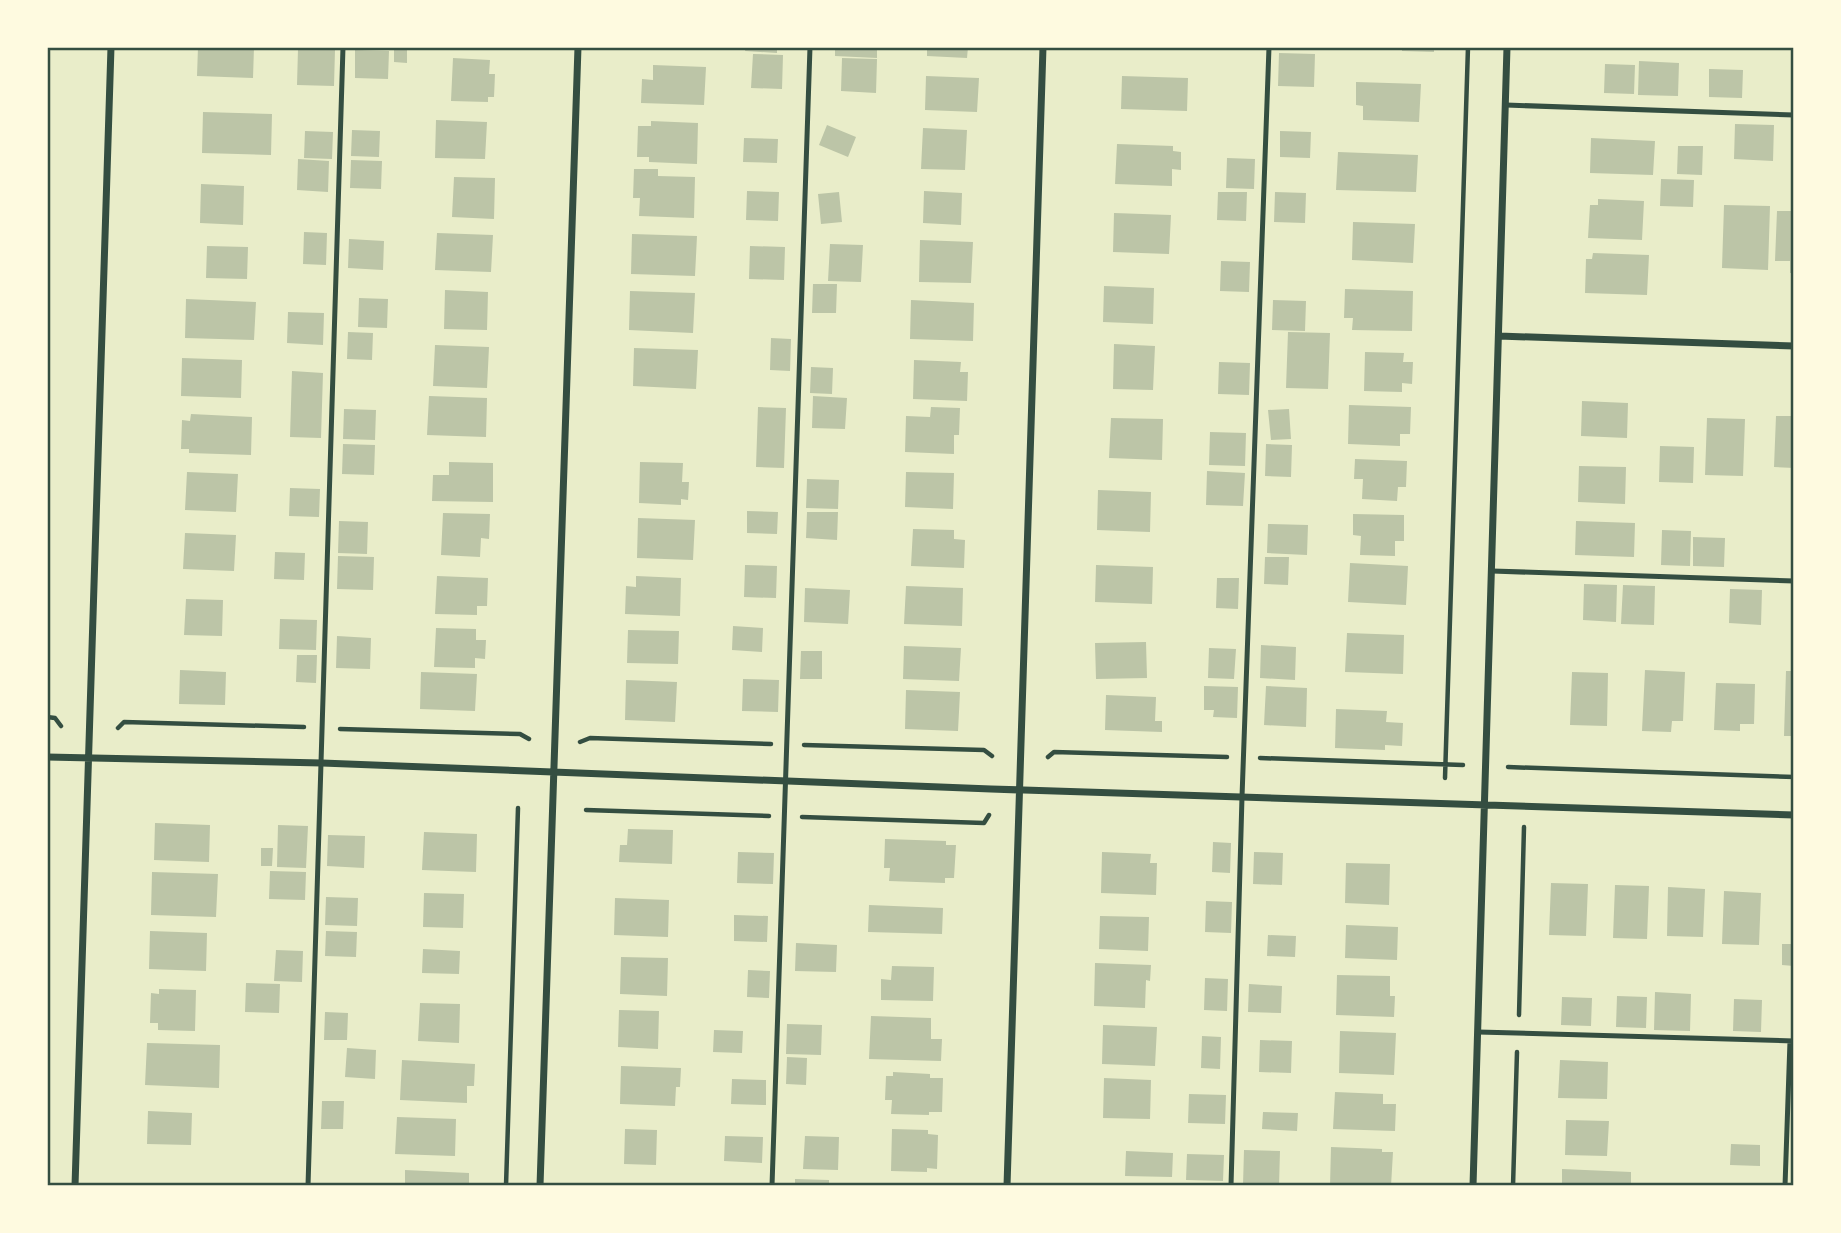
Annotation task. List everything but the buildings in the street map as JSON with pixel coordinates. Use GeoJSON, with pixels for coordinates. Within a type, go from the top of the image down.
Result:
{"type":"FeatureCollection","features":[{"type":"Feature","properties":{"kind":"street"},"geometry":{"type":"LineString","coordinates":[[75,1186],[111,47]]}},
{"type":"Feature","properties":{"kind":"street"},"geometry":{"type":"LineString","coordinates":[[540,1186],[578,47]]}},
{"type":"Feature","properties":{"kind":"street"},"geometry":{"type":"LineString","coordinates":[[1007,1186],[1043,47]]}},
{"type":"Feature","properties":{"kind":"street"},"geometry":{"type":"LineString","coordinates":[[1473,1186],[1507,47]]}},
{"type":"Feature","properties":{"kind":"street"},"geometry":{"type":"LineString","coordinates":[[1499,336],[1794,346]]}},
{"type":"Feature","properties":{"kind":"street"},"geometry":{"type":"LineString","coordinates":[[47,757],[322,763],[1018,790],[1794,815]]}},
{"type":"Feature","properties":{"kind":"lane"},"geometry":{"type":"LineString","coordinates":[[307,1186],[343,47]]}},
{"type":"Feature","properties":{"kind":"lane"},"geometry":{"type":"LineString","coordinates":[[772,1186],[810,47]]}},
{"type":"Feature","properties":{"kind":"lane"},"geometry":{"type":"LineString","coordinates":[[1231,1186],[1269,47]]}},
{"type":"Feature","properties":{"kind":"lane"},"geometry":{"type":"LineString","coordinates":[[1506,105],[1794,116]]}},
{"type":"Feature","properties":{"kind":"lane"},"geometry":{"type":"LineString","coordinates":[[1492,571],[1794,581]]}},
{"type":"Feature","properties":{"kind":"lane"},"geometry":{"type":"LineString","coordinates":[[1478,1032],[1792,1041],[1785,1186]]}},
{"type":"Feature","properties":{"kind":"path"},"geometry":{"type":"LineString","coordinates":[[1445,778],[1468,47]]}},
{"type":"Feature","properties":{"kind":"path"},"geometry":{"type":"LineString","coordinates":[[47,718],[55,718],[61,726]]}},
{"type":"Feature","properties":{"kind":"path"},"geometry":{"type":"LineString","coordinates":[[1508,767],[1794,777]]}},
{"type":"Feature","properties":{"kind":"path"},"geometry":{"type":"LineString","coordinates":[[506,1186],[518,808]]}},
{"type":"Feature","properties":{"kind":"path"},"geometry":{"type":"LineString","coordinates":[[1513,1186],[1524,827]]}}]}
